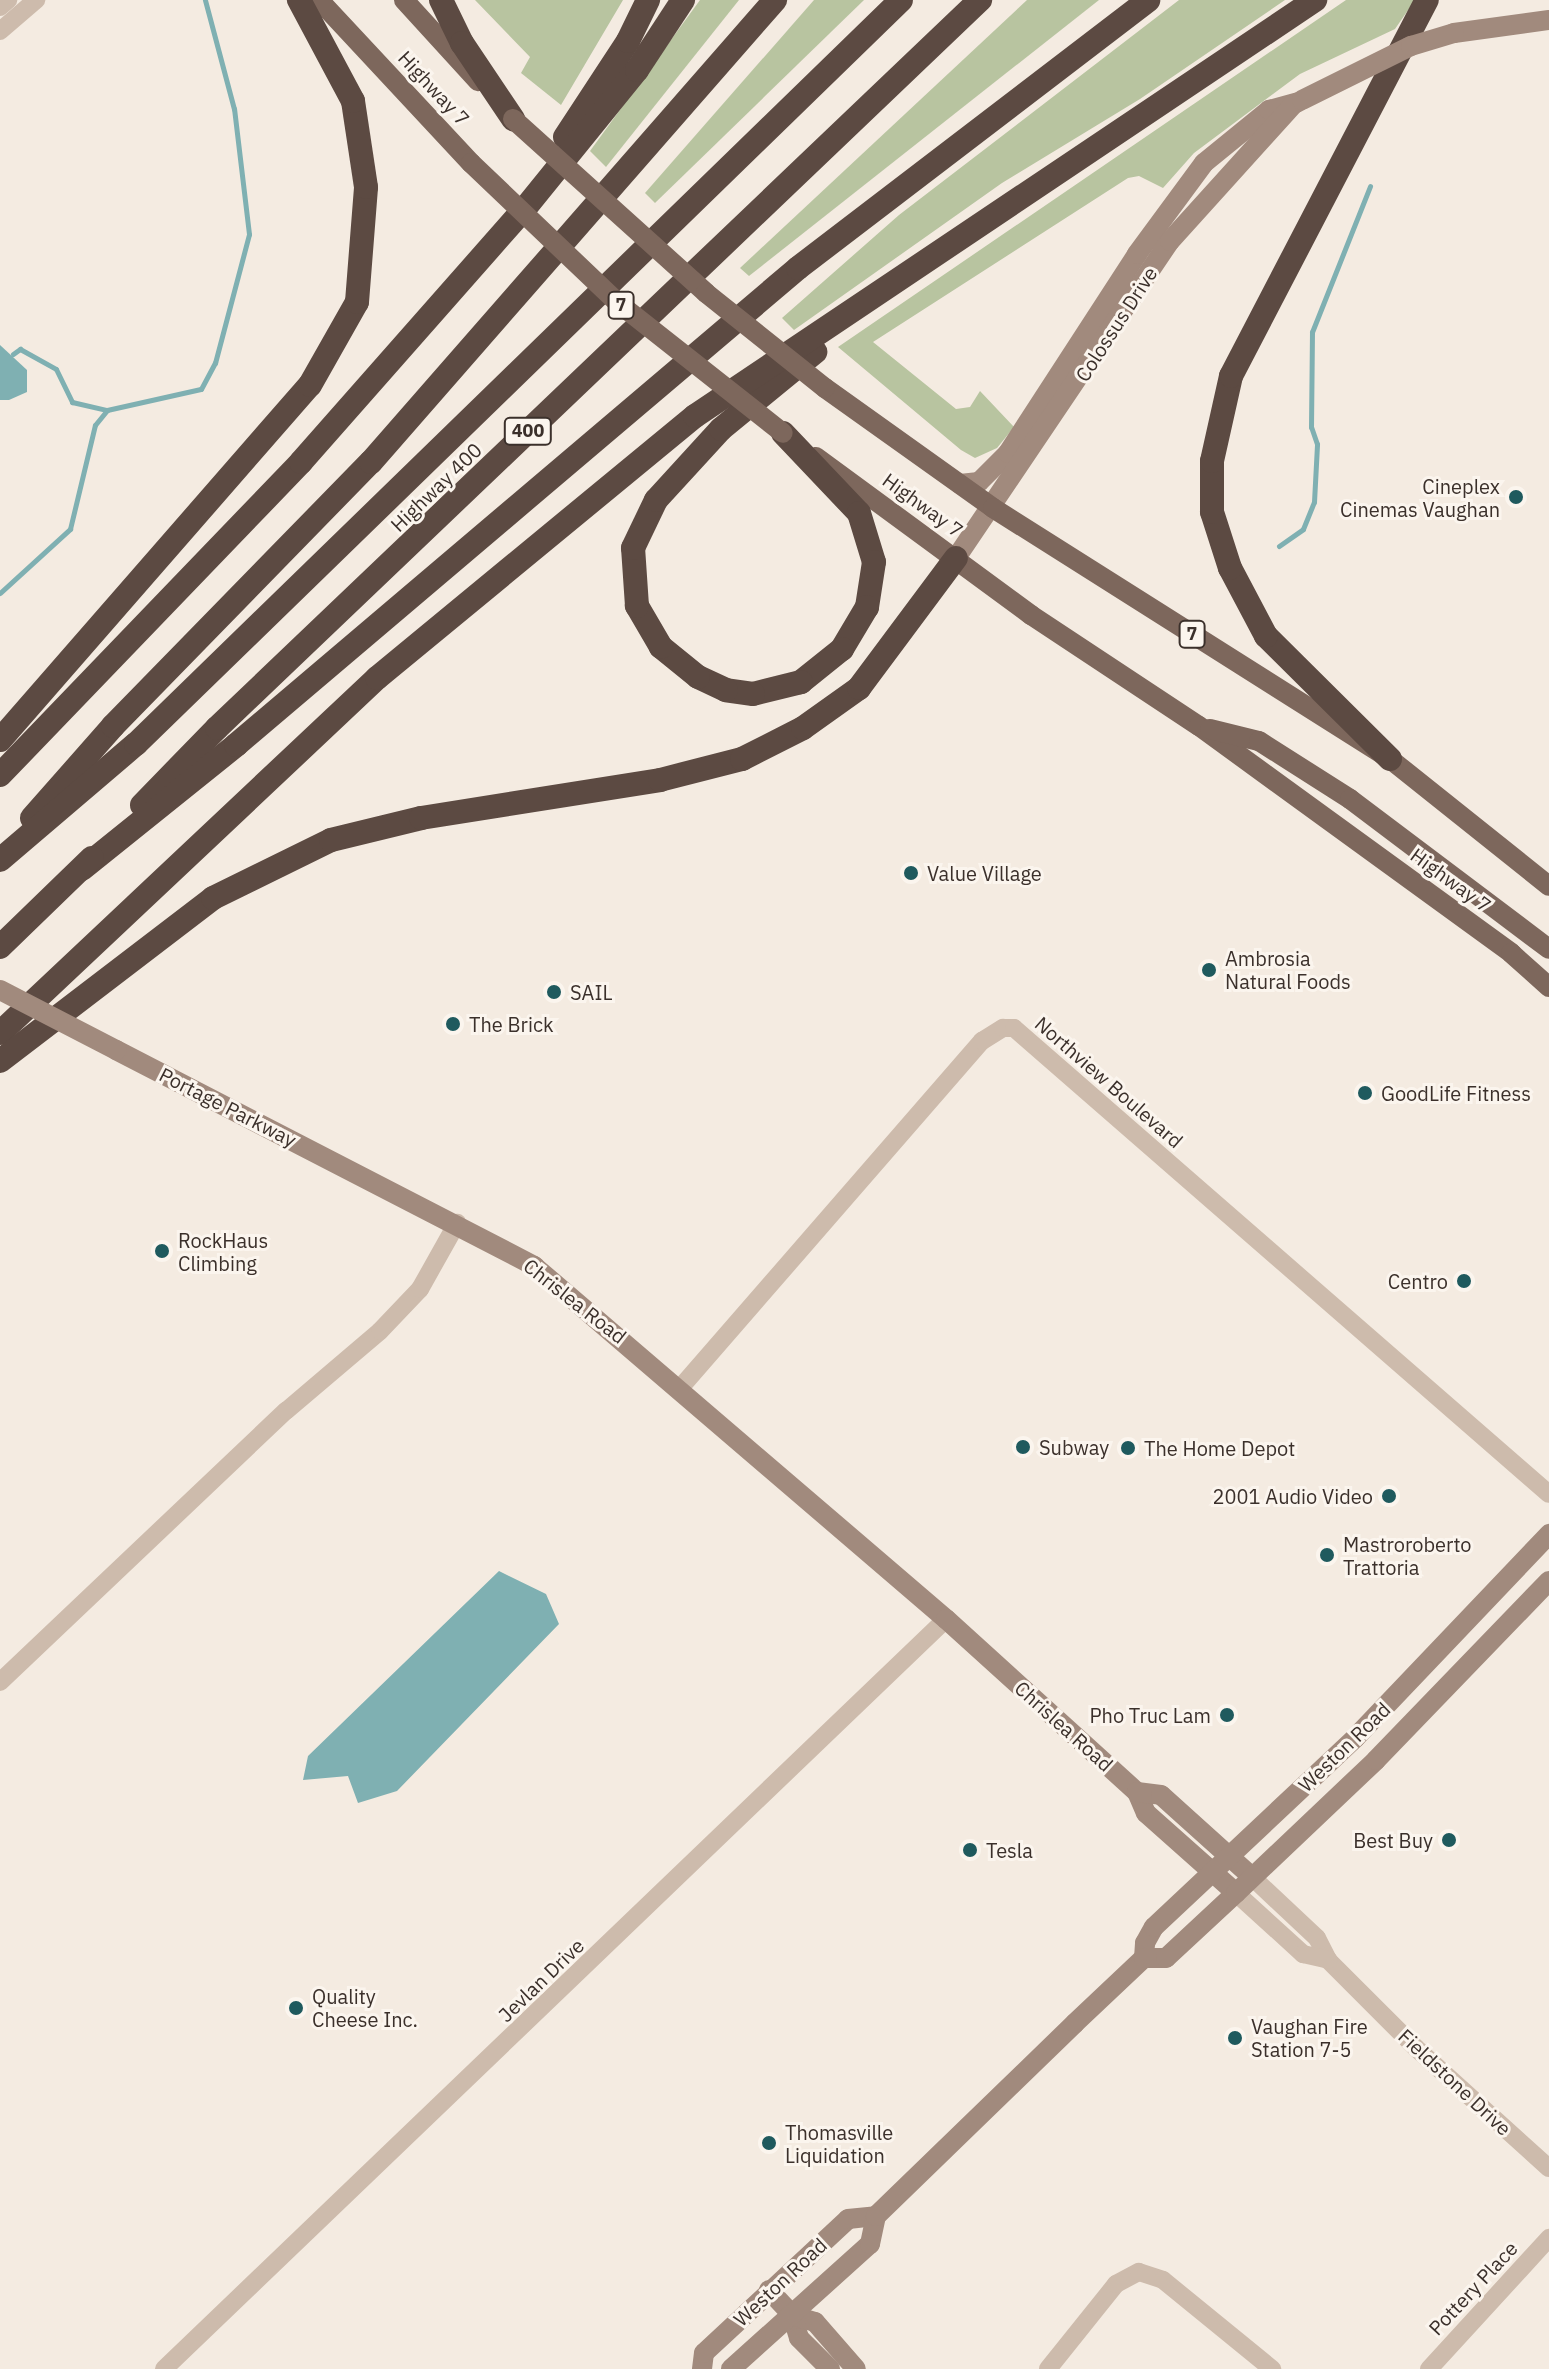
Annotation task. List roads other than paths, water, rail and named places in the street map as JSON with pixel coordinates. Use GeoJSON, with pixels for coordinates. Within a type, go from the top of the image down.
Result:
{"type":"FeatureCollection","features":[{"type":"Feature","properties":{"kind":"highway"},"geometry":{"type":"LineString","coordinates":[[0,740],[310,385],[357,302],[366,187],[353,101],[299,0]]}},
{"type":"Feature","properties":{"kind":"highway"},"geometry":{"type":"LineString","coordinates":[[441,0],[462,43],[513,119]]}},
{"type":"Feature","properties":{"kind":"highway"},"geometry":{"type":"LineString","coordinates":[[526,207],[534,177],[583,112],[648,0]]}},
{"type":"Feature","properties":{"kind":"highway"},"geometry":{"type":"LineString","coordinates":[[0,775],[301,462],[526,207],[637,70],[683,0]]}},
{"type":"Feature","properties":{"kind":"highway"},"geometry":{"type":"LineString","coordinates":[[0,857],[113,726],[371,462],[775,0]]}},
{"type":"Feature","properties":{"kind":"highway","name":"Highway 400"},"geometry":{"type":"LineString","coordinates":[[0,857],[136,744],[901,0]]}},
{"type":"Feature","properties":{"kind":"highway","name":"Highway 400"},"geometry":{"type":"LineString","coordinates":[[0,947],[82,869],[217,728],[980,0]]}},
{"type":"Feature","properties":{"kind":"highway"},"geometry":{"type":"LineString","coordinates":[[82,869],[236,745],[798,268],[1148,0]]}},
{"type":"Feature","properties":{"kind":"highway"},"geometry":{"type":"LineString","coordinates":[[0,1033],[377,678],[695,416],[1315,0]]}},
{"type":"Feature","properties":{"kind":"highway"},"geometry":{"type":"LineString","coordinates":[[1390,759],[1266,636],[1230,568],[1212,512],[1212,461],[1231,376],[1427,0]]}},
{"type":"Feature","properties":{"kind":"highway"},"geometry":{"type":"LineString","coordinates":[[783,433],[859,513],[874,562],[867,607],[842,649],[801,682],[753,694],[726,690],[698,677],[661,647],[637,606],[633,548],[656,500],[721,429],[832,338],[849,311]]}},
{"type":"Feature","properties":{"kind":"highway"},"geometry":{"type":"LineString","coordinates":[[0,1061],[213,898],[331,840],[421,818],[660,780],[742,759],[803,728],[859,688],[956,558]]}},
{"type":"Feature","properties":{"kind":"main road","name":"Highway 7"},"geometry":{"type":"LineString","coordinates":[[319,0],[471,163],[617,302],[783,433],[956,558],[1199,726],[1511,953],[1549,987]]}},
{"type":"Feature","properties":{"kind":"main road","name":"Highway 7"},"geometry":{"type":"LineString","coordinates":[[404,0],[513,119],[706,293],[825,388],[993,508],[1390,759],[1549,886]]}},
{"type":"Feature","properties":{"kind":"main road"},"geometry":{"type":"LineString","coordinates":[[1199,726],[1259,741],[1272,749],[1350,799],[1549,949]]}},
{"type":"Feature","properties":{"kind":"street"},"geometry":{"type":"LineString","coordinates":[[0,7],[8,0]]}},
{"type":"Feature","properties":{"kind":"street"},"geometry":{"type":"LineString","coordinates":[[0,31],[36,0]]}},
{"type":"Feature","properties":{"kind":"street","name":"Colossus Drive"},"geometry":{"type":"LineString","coordinates":[[956,558],[993,508],[1016,458],[1195,208],[1298,102],[1411,46],[1454,33],[1549,20]]}},
{"type":"Feature","properties":{"kind":"street","name":"Colossus Drive"},"geometry":{"type":"LineString","coordinates":[[960,484],[979,482],[1016,458]]}},
{"type":"Feature","properties":{"kind":"street","name":"Portage Parkway"},"geometry":{"type":"LineString","coordinates":[[0,990],[457,1223]]}},
{"type":"Feature","properties":{"kind":"street","name":"Northview Boulevard"},"geometry":{"type":"LineString","coordinates":[[681,1387],[982,1041],[1003,1028],[1014,1028],[1549,1494]]}},
{"type":"Feature","properties":{"kind":"street"},"geometry":{"type":"LineString","coordinates":[[0,1682],[286,1411],[380,1331],[420,1289],[457,1223]]}},
{"type":"Feature","properties":{"kind":"street","name":"Chrislea Road"},"geometry":{"type":"LineString","coordinates":[[457,1223],[534,1266],[681,1387],[946,1619],[1137,1792],[1146,1813],[1211,1872]]}},
{"type":"Feature","properties":{"kind":"street","name":"Weston Road"},"geometry":{"type":"LineString","coordinates":[[731,2369],[870,2244],[876,2216],[1144,1958],[1154,1927],[1355,1738],[1549,1534]]}},
{"type":"Feature","properties":{"kind":"street","name":"Weston Road"},"geometry":{"type":"LineString","coordinates":[[1144,1958],[1166,1958],[1236,1893],[1376,1760],[1549,1581]]}},
{"type":"Feature","properties":{"kind":"street","name":"Jevlan Drive"},"geometry":{"type":"LineString","coordinates":[[164,2369],[946,1619]]}},
{"type":"Feature","properties":{"kind":"street","name":"Chrislea Road"},"geometry":{"type":"LineString","coordinates":[[1137,1792],[1161,1795],[1227,1856]]}},
{"type":"Feature","properties":{"kind":"street","name":"Fieldstone Drive"},"geometry":{"type":"LineString","coordinates":[[1227,1856],[1317,1938],[1328,1960],[1549,2168]]}},
{"type":"Feature","properties":{"kind":"street","name":"Fieldstone Drive"},"geometry":{"type":"LineString","coordinates":[[1211,1872],[1303,1954],[1328,1960]]}},
{"type":"Feature","properties":{"kind":"street","name":"Weston Road"},"geometry":{"type":"LineString","coordinates":[[702,2369],[704,2353],[848,2219],[876,2216]]}},
{"type":"Feature","properties":{"kind":"street","name":"Pottery Place"},"geometry":{"type":"LineString","coordinates":[[1429,2369],[1549,2238]]}},
{"type":"Feature","properties":{"kind":"street"},"geometry":{"type":"LineString","coordinates":[[1048,2369],[1116,2284],[1139,2272],[1163,2280],[1272,2369]]}},
{"type":"Feature","properties":{"kind":"street"},"geometry":{"type":"LineString","coordinates":[[769,2290],[792,2315],[799,2338],[830,2369]]}},
{"type":"Feature","properties":{"kind":"street"},"geometry":{"type":"LineString","coordinates":[[792,2315],[815,2322],[856,2369]]}},
{"type":"Feature","properties":{"kind":"water"},"geometry":{"type":"Polygon","coordinates":[[[0,345],[27,370],[27,392],[9,400],[0,400],[0,345]]]}},
{"type":"Feature","properties":{"kind":"water"},"geometry":{"type":"Polygon","coordinates":[[[499,1571],[546,1594],[559,1624],[397,1791],[358,1803],[348,1776],[303,1780],[308,1756],[499,1571]]]}},
{"type":"Feature","properties":{"kind":"waterway"},"geometry":{"type":"LineString","coordinates":[[13,354],[20,349],[56,369],[72,402],[107,410],[201,389],[215,363],[249,234],[234,109],[205,0]]}},
{"type":"Feature","properties":{"kind":"waterway"},"geometry":{"type":"LineString","coordinates":[[1279,546],[1303,529],[1314,502],[1317,444],[1311,427],[1312,332],[1370,186]]}},
{"type":"Feature","properties":{"kind":"waterway"},"geometry":{"type":"LineString","coordinates":[[0,593],[70,529],[95,425],[107,410]]}},
{"type":"Feature","properties":{"kind":"place","name":"Cineplex Cinemas Vaughan"},"geometry":{"type":"Point","coordinates":[1516,497]}},
{"type":"Feature","properties":{"kind":"place","name":"Value Village"},"geometry":{"type":"Point","coordinates":[911,873]}},
{"type":"Feature","properties":{"kind":"place","name":"Ambrosia Natural Foods"},"geometry":{"type":"Point","coordinates":[1209,970]}},
{"type":"Feature","properties":{"kind":"place","name":"SAIL"},"geometry":{"type":"Point","coordinates":[554,992]}},
{"type":"Feature","properties":{"kind":"place","name":"The Brick"},"geometry":{"type":"Point","coordinates":[453,1024]}},
{"type":"Feature","properties":{"kind":"place","name":"GoodLife Fitness"},"geometry":{"type":"Point","coordinates":[1365,1093]}},
{"type":"Feature","properties":{"kind":"place","name":"RockHaus Climbing"},"geometry":{"type":"Point","coordinates":[162,1251]}},
{"type":"Feature","properties":{"kind":"place","name":"Centro"},"geometry":{"type":"Point","coordinates":[1464,1281]}},
{"type":"Feature","properties":{"kind":"place","name":"Subway"},"geometry":{"type":"Point","coordinates":[1023,1447]}},
{"type":"Feature","properties":{"kind":"place","name":"The Home Depot"},"geometry":{"type":"Point","coordinates":[1128,1448]}},
{"type":"Feature","properties":{"kind":"place","name":"2001 Audio Video"},"geometry":{"type":"Point","coordinates":[1389,1496]}},
{"type":"Feature","properties":{"kind":"place","name":"Mastroroberto Trattoria"},"geometry":{"type":"Point","coordinates":[1327,1555]}},
{"type":"Feature","properties":{"kind":"place","name":"Pho Truc Lam"},"geometry":{"type":"Point","coordinates":[1227,1715]}},
{"type":"Feature","properties":{"kind":"place","name":"Best Buy"},"geometry":{"type":"Point","coordinates":[1449,1840]}},
{"type":"Feature","properties":{"kind":"place","name":"Tesla"},"geometry":{"type":"Point","coordinates":[970,1850]}},
{"type":"Feature","properties":{"kind":"place","name":"Quality Cheese Inc."},"geometry":{"type":"Point","coordinates":[296,2008]}},
{"type":"Feature","properties":{"kind":"place","name":"Vaughan Fire Station 7-5"},"geometry":{"type":"Point","coordinates":[1235,2038]}},
{"type":"Feature","properties":{"kind":"place","name":"Thomasville Liquidation"},"geometry":{"type":"Point","coordinates":[769,2143]}}]}
